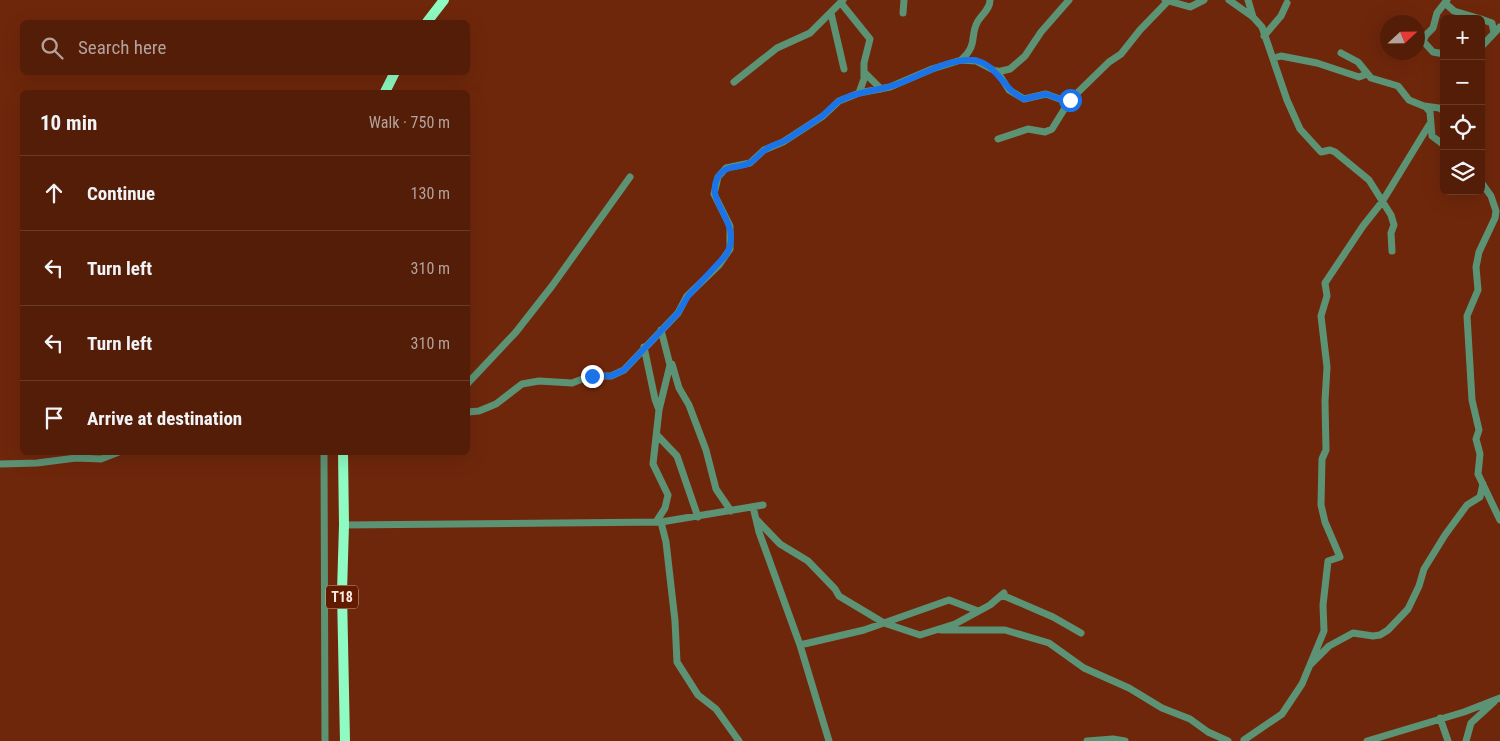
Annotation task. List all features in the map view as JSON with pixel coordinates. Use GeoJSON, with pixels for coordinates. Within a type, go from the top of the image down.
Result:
{"type":"FeatureCollection","features":[{"type":"Feature","properties":{"kind":"highway"},"geometry":{"type":"LineString","coordinates":[[429,20],[444,0]]}},
{"type":"Feature","properties":{"kind":"highway"},"geometry":{"type":"LineString","coordinates":[[386,90],[394,75]]}},
{"type":"Feature","properties":{"kind":"highway","name":"T18"},"geometry":{"type":"LineString","coordinates":[[343,455],[342,592],[345,741]]}},
{"type":"Feature","properties":{"kind":"street"},"geometry":{"type":"LineString","coordinates":[[903,13],[904,0]]}},
{"type":"Feature","properties":{"kind":"street"},"geometry":{"type":"LineString","coordinates":[[961,60],[970,51],[977,22],[988,8],[990,0]]}},
{"type":"Feature","properties":{"kind":"street"},"geometry":{"type":"LineString","coordinates":[[997,71],[1010,69],[1025,56],[1041,32],[1069,0]]}},
{"type":"Feature","properties":{"kind":"street"},"geometry":{"type":"LineString","coordinates":[[998,139],[1028,129],[1045,132],[1051,129],[1068,102],[1108,62],[1121,54],[1166,1],[1190,7],[1204,0]]}},
{"type":"Feature","properties":{"kind":"street"},"geometry":{"type":"LineString","coordinates":[[1229,0],[1253,17],[1262,27],[1288,104],[1300,130],[1321,152],[1330,150],[1336,152],[1365,176],[1382,202],[1394,222],[1392,251]]}},
{"type":"Feature","properties":{"kind":"street"},"geometry":{"type":"LineString","coordinates":[[1248,0],[1253,17]]}},
{"type":"Feature","properties":{"kind":"street"},"geometry":{"type":"LineString","coordinates":[[734,82],[777,48],[810,33],[842,2],[870,39],[859,93]]}},
{"type":"Feature","properties":{"kind":"street"},"geometry":{"type":"LineString","coordinates":[[1440,53],[1433,52],[1423,41],[1433,28],[1437,13],[1447,2],[1456,11],[1468,15]]}},
{"type":"Feature","properties":{"kind":"street"},"geometry":{"type":"LineString","coordinates":[[1264,36],[1281,16],[1288,4]]}},
{"type":"Feature","properties":{"kind":"street"},"geometry":{"type":"LineString","coordinates":[[831,13],[844,69]]}},
{"type":"Feature","properties":{"kind":"street"},"geometry":{"type":"LineString","coordinates":[[1485,20],[1492,23],[1494,33]]}},
{"type":"Feature","properties":{"kind":"street"},"geometry":{"type":"LineString","coordinates":[[1485,43],[1500,27]]}},
{"type":"Feature","properties":{"kind":"street"},"geometry":{"type":"LineString","coordinates":[[1342,52],[1358,62],[1367,74],[1376,80],[1398,86],[1409,100],[1424,106],[1440,109]]}},
{"type":"Feature","properties":{"kind":"street"},"geometry":{"type":"LineString","coordinates":[[1274,58],[1281,56],[1359,77],[1367,74]]}},
{"type":"Feature","properties":{"kind":"street"},"geometry":{"type":"LineString","coordinates":[[470,412],[479,411],[496,404],[522,384],[538,381],[572,383],[590,376],[614,375],[624,370],[678,313],[688,296],[730,249],[732,240],[730,226],[714,194],[714,187],[722,171],[727,167],[743,166],[750,163],[764,150],[783,142],[823,116],[838,101],[859,93],[881,89],[961,60],[976,61],[997,71],[1009,90],[1024,99],[1046,94],[1068,102]]}},
{"type":"Feature","properties":{"kind":"street"},"geometry":{"type":"LineString","coordinates":[[864,72],[881,89]]}},
{"type":"Feature","properties":{"kind":"street"},"geometry":{"type":"LineString","coordinates":[[1424,106],[1430,112],[1429,125],[1433,137],[1440,142]]}},
{"type":"Feature","properties":{"kind":"street"},"geometry":{"type":"LineString","coordinates":[[1244,740],[1287,708],[1310,665],[1324,631],[1323,605],[1328,561],[1340,557],[1325,522],[1321,505],[1322,456],[1326,450],[1325,401],[1327,368],[1321,316],[1327,296],[1326,283],[1364,225],[1382,202],[1429,125]]}},
{"type":"Feature","properties":{"kind":"street"},"geometry":{"type":"LineString","coordinates":[[470,381],[516,332],[552,286],[630,177]]}},
{"type":"Feature","properties":{"kind":"street"},"geometry":{"type":"LineString","coordinates":[[1485,188],[1491,196],[1496,211],[1495,218],[1479,252],[1476,267],[1478,290],[1466,316],[1472,400],[1479,430],[1476,438],[1480,454],[1478,474],[1500,520]]}},
{"type":"Feature","properties":{"kind":"street"},"geometry":{"type":"LineString","coordinates":[[661,330],[679,388],[689,405],[706,450],[716,489],[730,511]]}},
{"type":"Feature","properties":{"kind":"street"},"geometry":{"type":"LineString","coordinates":[[644,347],[654,398],[659,410]]}},
{"type":"Feature","properties":{"kind":"street"},"geometry":{"type":"LineString","coordinates":[[670,360],[669,373],[659,410],[654,466],[668,490],[665,508],[659,522],[666,542],[675,621],[677,662],[698,695],[716,709],[739,741]]}},
{"type":"Feature","properties":{"kind":"street"},"geometry":{"type":"LineString","coordinates":[[657,435],[677,456],[698,517]]}},
{"type":"Feature","properties":{"kind":"street"},"geometry":{"type":"LineString","coordinates":[[0,464],[37,463],[76,458],[101,459],[111,455]]}},
{"type":"Feature","properties":{"kind":"street"},"geometry":{"type":"LineString","coordinates":[[324,455],[325,741]]}},
{"type":"Feature","properties":{"kind":"street"},"geometry":{"type":"LineString","coordinates":[[1310,665],[1329,646],[1353,634],[1373,636],[1380,635],[1388,630],[1408,609],[1428,562],[1467,505],[1480,497],[1483,484]]}},
{"type":"Feature","properties":{"kind":"street"},"geometry":{"type":"LineString","coordinates":[[344,526],[659,522],[763,505]]}},
{"type":"Feature","properties":{"kind":"street"},"geometry":{"type":"LineString","coordinates":[[753,507],[800,645],[829,741]]}},
{"type":"Feature","properties":{"kind":"street"},"geometry":{"type":"LineString","coordinates":[[756,519],[780,544],[808,561],[839,596],[884,623],[920,635],[941,630],[1005,630],[1049,643],[1084,668],[1125,686],[1162,708],[1190,719],[1208,732],[1226,741]]}},
{"type":"Feature","properties":{"kind":"street"},"geometry":{"type":"LineString","coordinates":[[941,630],[990,605],[1003,594],[1053,617],[1081,633]]}},
{"type":"Feature","properties":{"kind":"street"},"geometry":{"type":"LineString","coordinates":[[800,645],[884,623],[949,600],[978,611]]}},
{"type":"Feature","properties":{"kind":"street"},"geometry":{"type":"LineString","coordinates":[[1367,741],[1498,699]]}},
{"type":"Feature","properties":{"kind":"street"},"geometry":{"type":"LineString","coordinates":[[1466,741],[1472,723],[1498,699]]}},
{"type":"Feature","properties":{"kind":"street"},"geometry":{"type":"LineString","coordinates":[[1440,718],[1448,741]]}},
{"type":"Feature","properties":{"kind":"street"},"geometry":{"type":"LineString","coordinates":[[1086,741],[1113,739],[1125,741]]}},
{"type":"Feature","properties":{"kind":"route"},"geometry":{"type":"LineString","coordinates":[[592,376],[611,376],[624,370],[678,313],[688,296],[730,249],[732,234],[729,222],[714,192],[717,179],[722,171],[727,167],[743,166],[750,163],[764,150],[783,142],[800,129],[823,116],[838,101],[859,93],[890,87],[932,69],[941,68],[961,60],[976,61],[997,71],[1009,90],[1024,99],[1028,100],[1046,94],[1068,102],[1070,100]]}}]}
